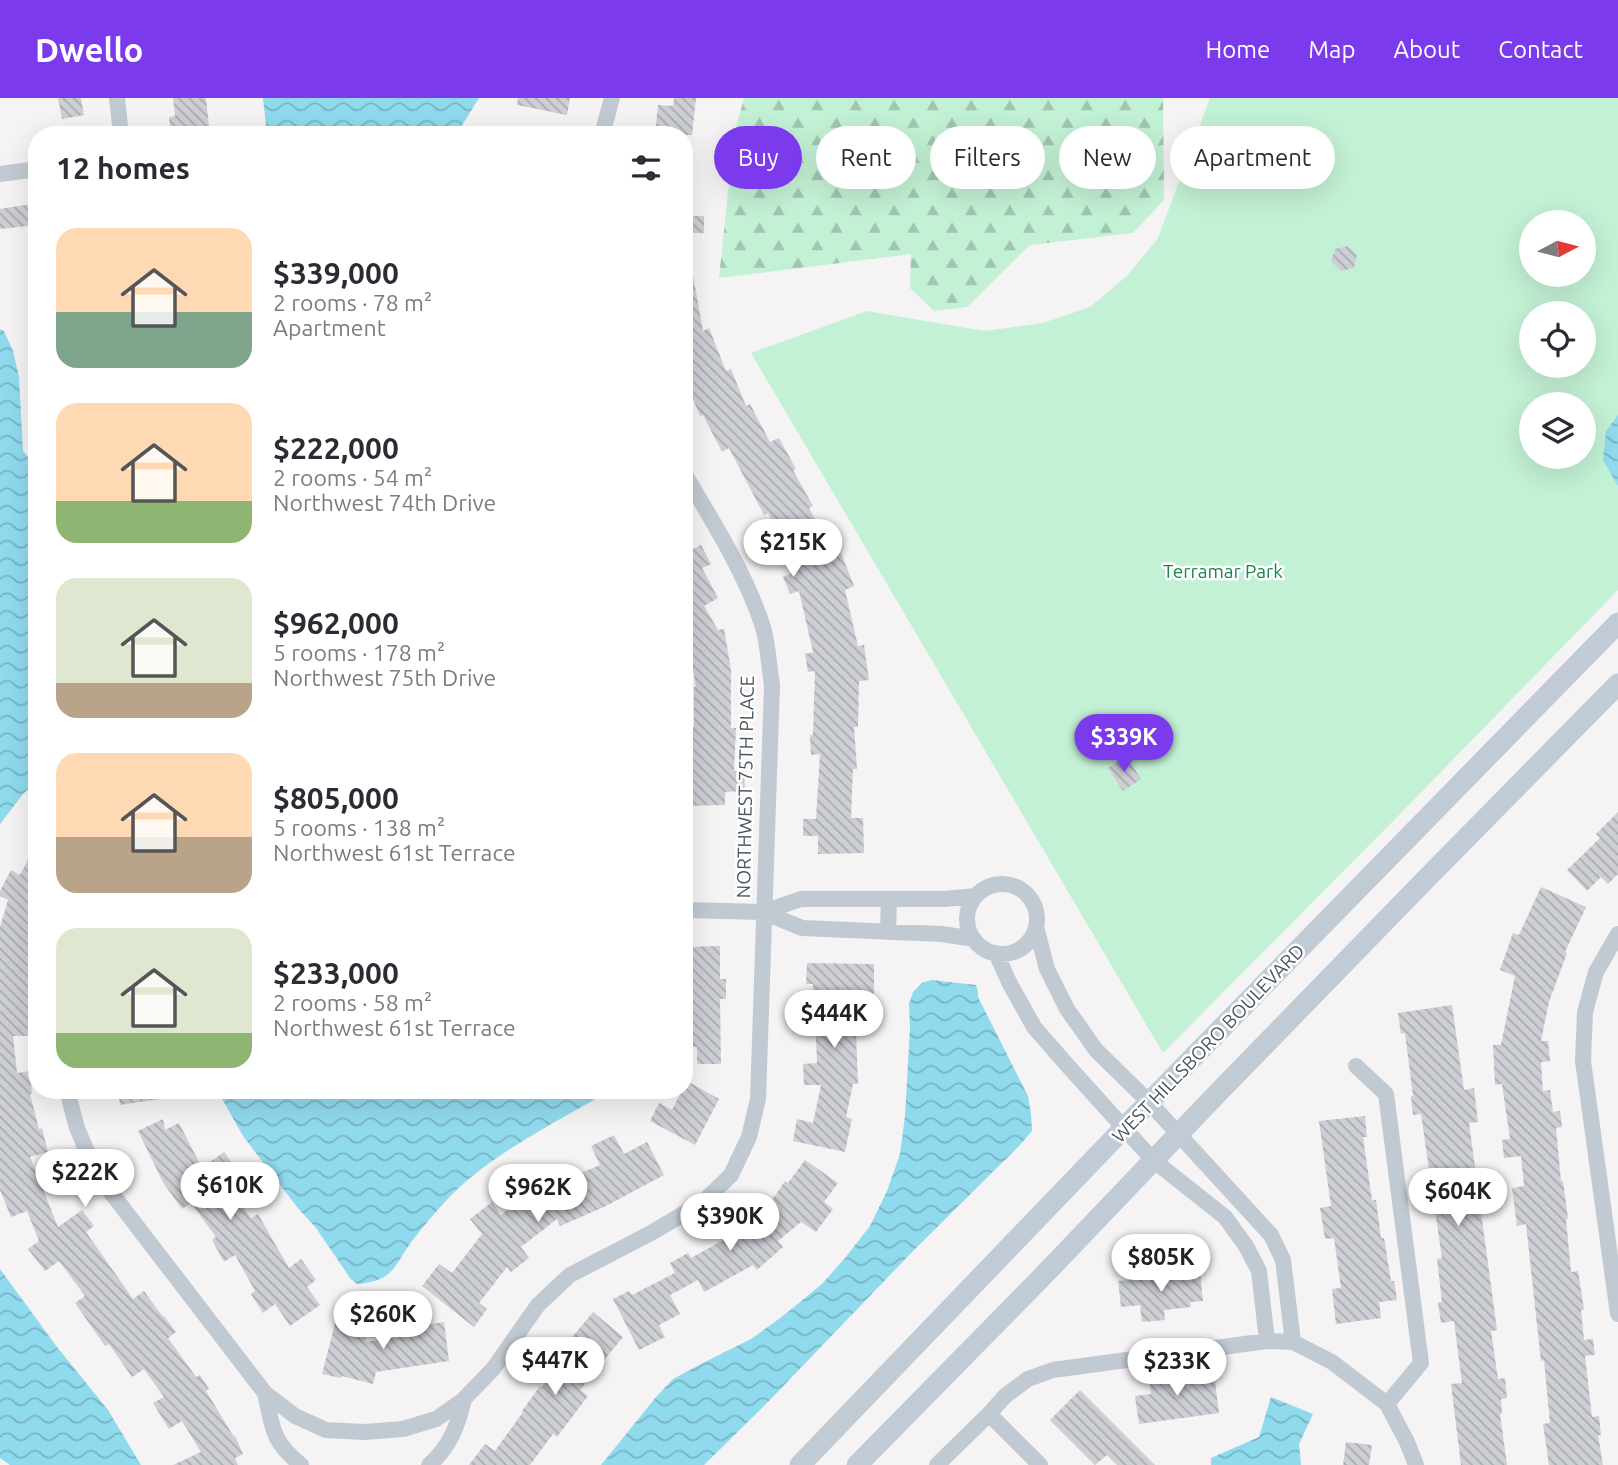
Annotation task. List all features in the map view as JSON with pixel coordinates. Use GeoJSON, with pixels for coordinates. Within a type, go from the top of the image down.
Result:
{"type":"FeatureCollection","features":[{"type":"Feature","properties":{"kind":"street"},"geometry":{"type":"LineString","coordinates":[[117,98],[120,126]]}},
{"type":"Feature","properties":{"kind":"street"},"geometry":{"type":"LineString","coordinates":[[604,126],[612,98]]}},
{"type":"Feature","properties":{"kind":"street"},"geometry":{"type":"LineString","coordinates":[[0,174],[28,170]]}},
{"type":"Feature","properties":{"kind":"street","name":"NORTHWEST 75TH PLACE"},"geometry":{"type":"LineString","coordinates":[[265,1393],[295,1416],[326,1430],[364,1432],[404,1429],[436,1419],[464,1399],[493,1369],[538,1305],[570,1275],[702,1203],[731,1174],[750,1137],[758,1099],[772,685],[763,628],[746,585],[725,542],[693,488]]}},
{"type":"Feature","properties":{"kind":"street","name":"WEST HILLSBORO BOULEVARD"},"geometry":{"type":"LineString","coordinates":[[800,1465],[1149,1102],[1618,623]]}},
{"type":"Feature","properties":{"kind":"street"},"geometry":{"type":"LineString","coordinates":[[858,1465],[1618,684]]}},
{"type":"Feature","properties":{"kind":"street"},"geometry":{"type":"LineString","coordinates":[[1007,884],[1018,888],[1034,904],[1036,927],[1032,937],[1017,951],[996,953],[979,946],[969,928],[967,917],[976,896],[995,885],[1007,884]]}},
{"type":"Feature","properties":{"kind":"street"},"geometry":{"type":"LineString","coordinates":[[693,910],[763,912],[801,899],[944,899],[976,896]]}},
{"type":"Feature","properties":{"kind":"street"},"geometry":{"type":"LineString","coordinates":[[888,932],[890,899]]}},
{"type":"Feature","properties":{"kind":"street"},"geometry":{"type":"LineString","coordinates":[[763,912],[802,928],[942,934],[974,939]]}},
{"type":"Feature","properties":{"kind":"street"},"geometry":{"type":"LineString","coordinates":[[1036,927],[1047,969],[1067,1009],[1096,1050],[1149,1102],[1271,1235],[1283,1260],[1293,1342]]}},
{"type":"Feature","properties":{"kind":"street"},"geometry":{"type":"LineString","coordinates":[[1618,934],[1596,972],[1585,1012],[1583,1061],[1618,1314]]}},
{"type":"Feature","properties":{"kind":"street"},"geometry":{"type":"LineString","coordinates":[[996,953],[1034,1027],[1153,1160],[1225,1217],[1246,1245],[1259,1271],[1267,1341]]}},
{"type":"Feature","properties":{"kind":"street"},"geometry":{"type":"LineString","coordinates":[[1356,1066],[1386,1094],[1421,1363],[1387,1404]]}},
{"type":"Feature","properties":{"kind":"street"},"geometry":{"type":"LineString","coordinates":[[69,1099],[77,1128],[96,1173],[265,1393],[274,1435],[286,1452],[301,1465]]}},
{"type":"Feature","properties":{"kind":"street"},"geometry":{"type":"LineString","coordinates":[[937,1465],[1005,1396],[1028,1379],[1053,1370],[1267,1341],[1293,1342],[1332,1362],[1387,1404],[1416,1465]]}},
{"type":"Feature","properties":{"kind":"street"},"geometry":{"type":"LineString","coordinates":[[429,1465],[443,1451],[453,1435],[464,1399]]}},
{"type":"Feature","properties":{"kind":"street"},"geometry":{"type":"LineString","coordinates":[[989,1415],[1040,1465]]}},
{"type":"Feature","properties":{"kind":"green space"},"geometry":{"type":"Polygon","coordinates":[[[744,98],[1163,98],[1164,200],[1133,233],[1030,245],[967,307],[934,311],[910,288],[911,254],[719,278],[728,189],[802,189],[802,126],[736,126],[744,98]]]}},
{"type":"Feature","properties":{"kind":"green space","name":"Terramar Park"},"geometry":{"type":"Polygon","coordinates":[[[1210,98],[1618,98],[1618,590],[1163,1053],[751,353],[867,311],[984,331],[1043,323],[1090,307],[1128,275],[1158,238],[1176,189],[1335,189],[1335,126],[1200,126],[1210,98]]]}},
{"type":"Feature","properties":{"kind":"water"},"geometry":{"type":"Polygon","coordinates":[[[263,98],[479,98],[462,126],[266,126],[263,98]]]}},
{"type":"Feature","properties":{"kind":"water"},"geometry":{"type":"Polygon","coordinates":[[[0,329],[4,331],[13,351],[19,377],[23,451],[28,457],[28,789],[0,824],[0,329]]]}},
{"type":"Feature","properties":{"kind":"water"},"geometry":{"type":"Polygon","coordinates":[[[1618,415],[1618,486],[1603,460],[1606,431],[1618,415]]]}},
{"type":"Feature","properties":{"kind":"water"},"geometry":{"type":"Polygon","coordinates":[[[932,980],[976,985],[978,997],[1028,1096],[1032,1131],[704,1465],[601,1465],[673,1379],[751,1339],[783,1316],[822,1284],[870,1226],[887,1191],[900,1154],[905,1116],[909,1004],[913,992],[922,983],[932,980]]]}},
{"type":"Feature","properties":{"kind":"water"},"geometry":{"type":"Polygon","coordinates":[[[222,1099],[594,1099],[522,1141],[480,1170],[460,1186],[435,1213],[386,1276],[357,1284],[243,1136],[222,1099]]]}},
{"type":"Feature","properties":{"kind":"water"},"geometry":{"type":"Polygon","coordinates":[[[0,1269],[57,1347],[108,1410],[141,1465],[10,1465],[0,1458],[0,1269]]]}},
{"type":"Feature","properties":{"kind":"water"},"geometry":{"type":"Polygon","coordinates":[[[1271,1397],[1313,1414],[1299,1444],[1301,1465],[1211,1465],[1211,1458],[1259,1437],[1271,1397]]]}},
{"type":"Feature","properties":{"kind":"building"},"geometry":{"type":"Polygon","coordinates":[[[58,98],[81,98],[84,115],[62,119],[58,98]]]}},
{"type":"Feature","properties":{"kind":"building"},"geometry":{"type":"Polygon","coordinates":[[[173,98],[206,98],[209,126],[170,126],[169,117],[175,116],[173,98]]]}},
{"type":"Feature","properties":{"kind":"building"},"geometry":{"type":"Polygon","coordinates":[[[518,98],[570,98],[567,115],[517,105],[518,98]]]}},
{"type":"Feature","properties":{"kind":"building"},"geometry":{"type":"Polygon","coordinates":[[[674,98],[696,98],[693,126],[656,126],[658,105],[673,106],[674,98]]]}},
{"type":"Feature","properties":{"kind":"building"},"geometry":{"type":"Polygon","coordinates":[[[28,204],[28,226],[0,229],[0,209],[28,204]]]}},
{"type":"Feature","properties":{"kind":"building"},"geometry":{"type":"Polygon","coordinates":[[[693,216],[704,216],[704,233],[693,233],[693,216]]]}},
{"type":"Feature","properties":{"kind":"building"},"geometry":{"type":"Polygon","coordinates":[[[1348,246],[1357,255],[1354,268],[1341,271],[1331,261],[1335,249],[1348,246]]]}},
{"type":"Feature","properties":{"kind":"building"},"geometry":{"type":"Polygon","coordinates":[[[693,276],[703,331],[709,328],[726,371],[731,369],[746,406],[750,404],[770,442],[779,438],[813,506],[809,508],[834,556],[841,553],[854,586],[845,590],[858,646],[864,645],[869,680],[859,681],[858,727],[854,727],[857,769],[853,769],[851,818],[863,818],[864,853],[818,854],[818,836],[803,836],[803,819],[816,819],[820,754],[811,755],[815,671],[808,672],[805,654],[813,652],[799,591],[790,594],[783,577],[799,570],[768,513],[764,515],[729,448],[722,452],[703,415],[700,416],[693,399],[693,276]]]}},
{"type":"Feature","properties":{"kind":"building"},"geometry":{"type":"Polygon","coordinates":[[[701,545],[711,564],[702,568],[718,598],[704,606],[718,630],[724,629],[731,670],[731,728],[736,728],[734,771],[744,771],[745,791],[725,792],[725,805],[693,806],[696,687],[693,668],[693,549],[701,545]]]}},
{"type":"Feature","properties":{"kind":"building"},"geometry":{"type":"Polygon","coordinates":[[[1126,756],[1141,779],[1123,791],[1108,768],[1126,756]]]}},
{"type":"Feature","properties":{"kind":"building"},"geometry":{"type":"Polygon","coordinates":[[[1618,812],[1618,874],[1608,884],[1601,877],[1587,891],[1567,870],[1600,838],[1596,834],[1618,812]]]}},
{"type":"Feature","properties":{"kind":"building"},"geometry":{"type":"Polygon","coordinates":[[[28,860],[28,1036],[13,1036],[17,1073],[28,1071],[28,1099],[31,1099],[48,1152],[30,1157],[58,1227],[82,1210],[94,1226],[86,1232],[133,1299],[144,1291],[176,1332],[168,1338],[196,1377],[200,1375],[209,1389],[206,1391],[235,1436],[243,1454],[235,1458],[238,1465],[173,1465],[201,1452],[182,1421],[169,1429],[153,1403],[164,1397],[144,1369],[132,1377],[109,1344],[105,1346],[75,1303],[85,1296],[59,1261],[45,1271],[28,1249],[39,1241],[27,1211],[11,1217],[0,1190],[0,927],[8,900],[0,896],[0,891],[11,870],[20,875],[28,860]]]}},
{"type":"Feature","properties":{"kind":"building"},"geometry":{"type":"Polygon","coordinates":[[[1541,887],[1586,907],[1565,952],[1567,953],[1549,1002],[1541,1041],[1548,1041],[1550,1061],[1541,1062],[1543,1091],[1550,1090],[1553,1112],[1560,1111],[1562,1127],[1556,1128],[1568,1219],[1571,1272],[1578,1271],[1584,1310],[1581,1310],[1584,1340],[1593,1339],[1595,1355],[1585,1356],[1592,1417],[1599,1416],[1601,1435],[1598,1435],[1603,1465],[1549,1465],[1543,1424],[1550,1423],[1544,1360],[1541,1361],[1526,1224],[1517,1226],[1512,1188],[1524,1186],[1521,1156],[1504,1158],[1502,1140],[1510,1139],[1502,1084],[1495,1085],[1493,1045],[1501,1045],[1515,976],[1500,970],[1513,933],[1519,935],[1541,887]]]}},
{"type":"Feature","properties":{"kind":"building"},"geometry":{"type":"Polygon","coordinates":[[[720,946],[720,979],[726,979],[726,999],[720,999],[721,1064],[697,1064],[697,1047],[693,1047],[693,947],[720,946]]]}},
{"type":"Feature","properties":{"kind":"building"},"geometry":{"type":"Polygon","coordinates":[[[807,963],[874,964],[874,994],[855,994],[858,1084],[853,1084],[846,1117],[852,1119],[845,1152],[793,1141],[797,1119],[813,1123],[821,1085],[804,1085],[803,1064],[817,1063],[813,984],[806,984],[807,963]]]}},
{"type":"Feature","properties":{"kind":"building"},"geometry":{"type":"Polygon","coordinates":[[[1452,1005],[1464,1090],[1474,1088],[1478,1122],[1469,1123],[1497,1330],[1491,1331],[1498,1379],[1505,1378],[1507,1398],[1501,1399],[1500,1414],[1507,1465],[1461,1465],[1451,1384],[1462,1383],[1454,1321],[1441,1323],[1438,1302],[1442,1302],[1437,1259],[1442,1258],[1421,1114],[1413,1115],[1405,1033],[1401,1034],[1398,1013],[1452,1005]]]}},
{"type":"Feature","properties":{"kind":"building"},"geometry":{"type":"Polygon","coordinates":[[[693,1084],[719,1099],[695,1145],[650,1121],[659,1103],[672,1110],[678,1099],[693,1099],[693,1084]]]}},
{"type":"Feature","properties":{"kind":"building"},"geometry":{"type":"Polygon","coordinates":[[[119,1099],[160,1099],[120,1105],[119,1099]]]}},
{"type":"Feature","properties":{"kind":"building"},"geometry":{"type":"Polygon","coordinates":[[[1365,1116],[1367,1137],[1363,1137],[1372,1200],[1376,1200],[1381,1238],[1384,1238],[1397,1300],[1379,1302],[1381,1318],[1336,1324],[1332,1289],[1341,1288],[1334,1238],[1325,1239],[1320,1208],[1331,1206],[1319,1121],[1365,1116]]]}},
{"type":"Feature","properties":{"kind":"building"},"geometry":{"type":"Polygon","coordinates":[[[163,1119],[165,1130],[179,1123],[202,1168],[224,1152],[240,1174],[226,1183],[251,1218],[258,1214],[289,1268],[301,1259],[316,1280],[307,1287],[320,1305],[290,1326],[275,1304],[263,1313],[251,1294],[255,1291],[235,1255],[224,1262],[212,1240],[216,1237],[191,1203],[182,1209],[164,1184],[138,1131],[163,1119]]]}},
{"type":"Feature","properties":{"kind":"building"},"geometry":{"type":"Polygon","coordinates":[[[614,1135],[624,1154],[647,1142],[664,1175],[604,1207],[560,1226],[557,1219],[521,1247],[529,1258],[511,1272],[507,1267],[479,1303],[487,1309],[474,1327],[422,1286],[439,1264],[452,1273],[482,1234],[470,1219],[492,1202],[501,1215],[521,1199],[526,1205],[560,1191],[557,1183],[600,1165],[591,1146],[614,1135]]]}},
{"type":"Feature","properties":{"kind":"building"},"geometry":{"type":"Polygon","coordinates":[[[805,1160],[838,1183],[824,1202],[833,1209],[816,1232],[801,1222],[778,1241],[783,1247],[757,1270],[753,1265],[704,1292],[698,1280],[670,1295],[680,1314],[659,1325],[665,1337],[639,1350],[613,1299],[629,1291],[632,1295],[675,1273],[670,1263],[688,1253],[691,1258],[729,1237],[726,1233],[742,1220],[747,1227],[775,1203],[772,1200],[785,1181],[788,1183],[805,1160]]]}},
{"type":"Feature","properties":{"kind":"building"},"geometry":{"type":"Polygon","coordinates":[[[1200,1272],[1203,1301],[1190,1302],[1191,1307],[1164,1310],[1165,1320],[1142,1322],[1140,1305],[1121,1307],[1118,1281],[1200,1272]]]}},
{"type":"Feature","properties":{"kind":"building"},"geometry":{"type":"Polygon","coordinates":[[[593,1312],[623,1337],[580,1390],[588,1396],[557,1437],[553,1434],[530,1465],[469,1465],[485,1444],[495,1451],[565,1355],[560,1352],[593,1312]]]}},
{"type":"Feature","properties":{"kind":"building"},"geometry":{"type":"Polygon","coordinates":[[[336,1320],[368,1329],[365,1342],[407,1336],[405,1328],[444,1322],[449,1361],[376,1372],[373,1384],[322,1374],[336,1320]]]}},
{"type":"Feature","properties":{"kind":"building"},"geometry":{"type":"Polygon","coordinates":[[[1172,1372],[1173,1380],[1214,1374],[1219,1413],[1139,1424],[1135,1396],[1151,1394],[1149,1375],[1172,1372]]]}},
{"type":"Feature","properties":{"kind":"building"},"geometry":{"type":"Polygon","coordinates":[[[1080,1390],[1155,1465],[1117,1465],[1107,1455],[1095,1465],[1050,1420],[1080,1390]]]}},
{"type":"Feature","properties":{"kind":"building"},"geometry":{"type":"Polygon","coordinates":[[[1346,1442],[1372,1445],[1369,1465],[1343,1465],[1346,1442]]]}}]}
